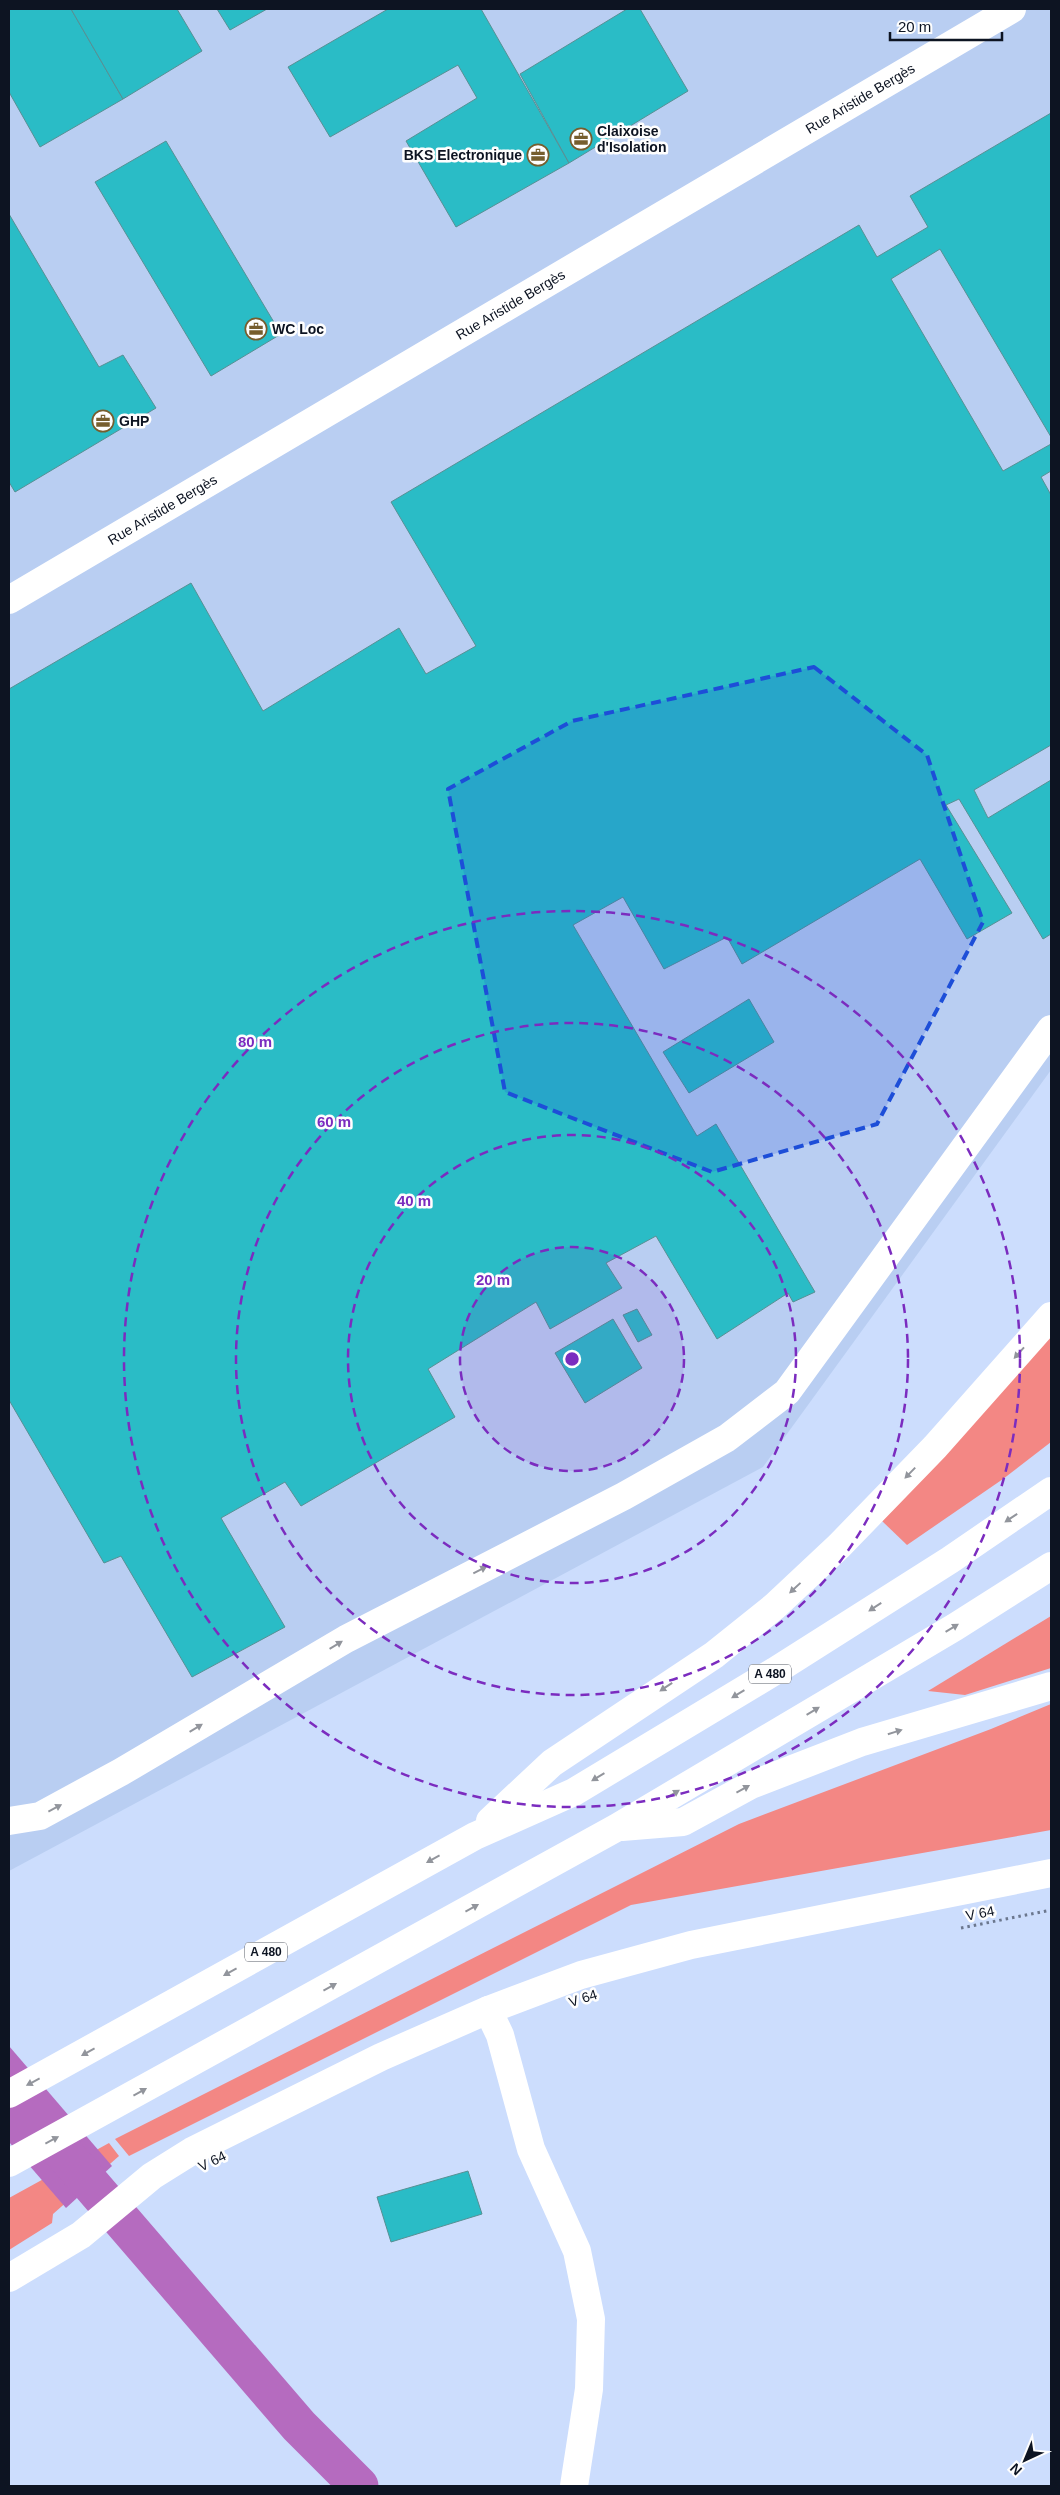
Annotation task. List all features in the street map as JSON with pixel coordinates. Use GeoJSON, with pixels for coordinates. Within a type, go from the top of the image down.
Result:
{"type":"FeatureCollection","features":[{"type":"Feature","properties":{"kind":"main road","name":"Rue Aristide Bergès"},"geometry":{"type":"LineString","coordinates":[[9,600],[1012,9]]}},
{"type":"Feature","properties":{"kind":"main road"},"geometry":{"type":"LineString","coordinates":[[9,1822],[40,1816],[121,1772],[346,1639],[624,1496],[727,1438],[787,1392],[1051,1029]]}},
{"type":"Feature","properties":{"kind":"main road"},"geometry":{"type":"LineString","coordinates":[[475,1836],[552,1763],[714,1655],[775,1606],[839,1546],[928,1454],[1051,1316]]}},
{"type":"Feature","properties":{"kind":"main road","name":"A 480"},"geometry":{"type":"LineString","coordinates":[[9,2094],[475,1836],[574,1792],[775,1672],[950,1560],[1051,1491]]}},
{"type":"Feature","properties":{"kind":"main road"},"geometry":{"type":"LineString","coordinates":[[9,2163],[616,1828],[954,1627],[1051,1566]]}},
{"type":"Feature","properties":{"kind":"main road"},"geometry":{"type":"LineString","coordinates":[[616,1828],[682,1822],[751,1785],[862,1742],[1051,1686]]}},
{"type":"Feature","properties":{"kind":"main road"},"geometry":{"type":"LineString","coordinates":[[9,2278],[82,2235],[152,2176],[192,2151],[381,2057],[488,2010],[580,1975],[691,1945],[1051,1873]]}},
{"type":"Feature","properties":{"kind":"main road"},"geometry":{"type":"LineString","coordinates":[[488,2010],[500,2035],[531,2149],[577,2251],[591,2319],[589,2390],[574,2486]]}},
{"type":"Feature","properties":{"kind":"path","name":"V 64"},"geometry":{"type":"LineString","coordinates":[[957,1929],[1051,1910]]}},
{"type":"Feature","properties":{"kind":"highlighted area"},"geometry":{"type":"Polygon","coordinates":[[[814,667],[927,755],[983,922],[877,1124],[712,1172],[505,1092],[448,789],[572,721],[814,667]]]}},
{"type":"Feature","properties":{"kind":"shaded area"},"geometry":{"type":"Polygon","coordinates":[[[9,9],[1051,9],[1051,1070],[763,1467],[9,1871],[9,9]]]}},
{"type":"Feature","properties":{"kind":"shaded area"},"geometry":{"type":"Polygon","coordinates":[[[1051,1336],[1051,1442],[1003,1479],[907,1545],[882,1521],[1051,1336]]]}},
{"type":"Feature","properties":{"kind":"shaded area"},"geometry":{"type":"Polygon","coordinates":[[[1051,1616],[1051,1668],[965,1695],[928,1691],[1051,1616]]]}},
{"type":"Feature","properties":{"kind":"shaded area"},"geometry":{"type":"Polygon","coordinates":[[[1051,1704],[1051,1830],[631,1905],[129,2156],[115,2139],[739,1824],[991,1729],[1051,1704]]]}},
{"type":"Feature","properties":{"kind":"shaded area"},"geometry":{"type":"Polygon","coordinates":[[[9,2046],[112,2166],[66,2208],[9,2142],[9,2046]]]}},
{"type":"Feature","properties":{"kind":"shaded area"},"geometry":{"type":"Polygon","coordinates":[[[109,2143],[119,2156],[53,2214],[52,2223],[9,2250],[9,2198],[109,2143]]]}},
{"type":"Feature","properties":{"kind":"building"},"geometry":{"type":"Polygon","coordinates":[[[9,9],[71,9],[123,99],[40,147],[9,92],[9,9]]]}},
{"type":"Feature","properties":{"kind":"building"},"geometry":{"type":"Polygon","coordinates":[[[71,9],[177,9],[202,51],[123,99],[71,9]]]}},
{"type":"Feature","properties":{"kind":"building"},"geometry":{"type":"Polygon","coordinates":[[[217,9],[267,9],[230,30],[217,9]]]}},
{"type":"Feature","properties":{"kind":"building"},"geometry":{"type":"Polygon","coordinates":[[[388,9],[481,9],[569,163],[456,227],[406,141],[477,98],[458,65],[330,137],[288,67],[388,9]]]}},
{"type":"Feature","properties":{"kind":"building"},"geometry":{"type":"Polygon","coordinates":[[[627,9],[640,9],[688,91],[569,163],[520,74],[627,9]]]}},
{"type":"Feature","properties":{"kind":"building"},"geometry":{"type":"Polygon","coordinates":[[[1051,113],[1051,437],[940,249],[891,279],[1003,471],[1051,444],[1051,471],[1041,477],[1051,495],[1051,745],[974,790],[988,818],[1051,780],[1051,934],[1043,939],[959,799],[946,805],[1012,913],[967,939],[920,859],[742,964],[727,937],[664,969],[623,897],[573,925],[697,1136],[716,1124],[815,1292],[793,1302],[788,1293],[717,1339],[656,1236],[606,1263],[622,1288],[550,1329],[536,1302],[428,1369],[455,1417],[301,1506],[285,1482],[221,1518],[285,1627],[192,1677],[121,1556],[104,1563],[9,1400],[9,689],[191,583],[263,711],[399,628],[426,674],[476,646],[391,502],[859,225],[877,257],[928,227],[910,196],[1051,113]]]}},
{"type":"Feature","properties":{"kind":"building"},"geometry":{"type":"Polygon","coordinates":[[[166,141],[281,334],[211,376],[95,182],[166,141]]]}},
{"type":"Feature","properties":{"kind":"building"},"geometry":{"type":"Polygon","coordinates":[[[9,214],[99,367],[123,355],[156,408],[15,492],[9,482],[9,214]]]}},
{"type":"Feature","properties":{"kind":"building"},"geometry":{"type":"Polygon","coordinates":[[[749,999],[774,1042],[689,1093],[663,1052],[749,999]]]}},
{"type":"Feature","properties":{"kind":"building"},"geometry":{"type":"Polygon","coordinates":[[[637,1309],[652,1335],[638,1342],[623,1315],[637,1309]]]}},
{"type":"Feature","properties":{"kind":"building"},"geometry":{"type":"Polygon","coordinates":[[[613,1319],[642,1368],[585,1403],[555,1353],[613,1319]]]}},
{"type":"Feature","properties":{"kind":"building"},"geometry":{"type":"Polygon","coordinates":[[[468,2171],[482,2214],[391,2242],[377,2197],[468,2171]]]}},
{"type":"Feature","properties":{"kind":"waterway"},"geometry":{"type":"LineString","coordinates":[[57,2145],[299,2426],[359,2486]]}},
{"type":"Feature","properties":{"kind":"place","name":"Claixoise d'Isolation"},"geometry":{"type":"Point","coordinates":[581,139]}},
{"type":"Feature","properties":{"kind":"place","name":"BKS Electronique"},"geometry":{"type":"Point","coordinates":[538,155]}},
{"type":"Feature","properties":{"kind":"place","name":"WC Loc"},"geometry":{"type":"Point","coordinates":[256,329]}},
{"type":"Feature","properties":{"kind":"place","name":"GHP"},"geometry":{"type":"Point","coordinates":[103,421]}}]}
